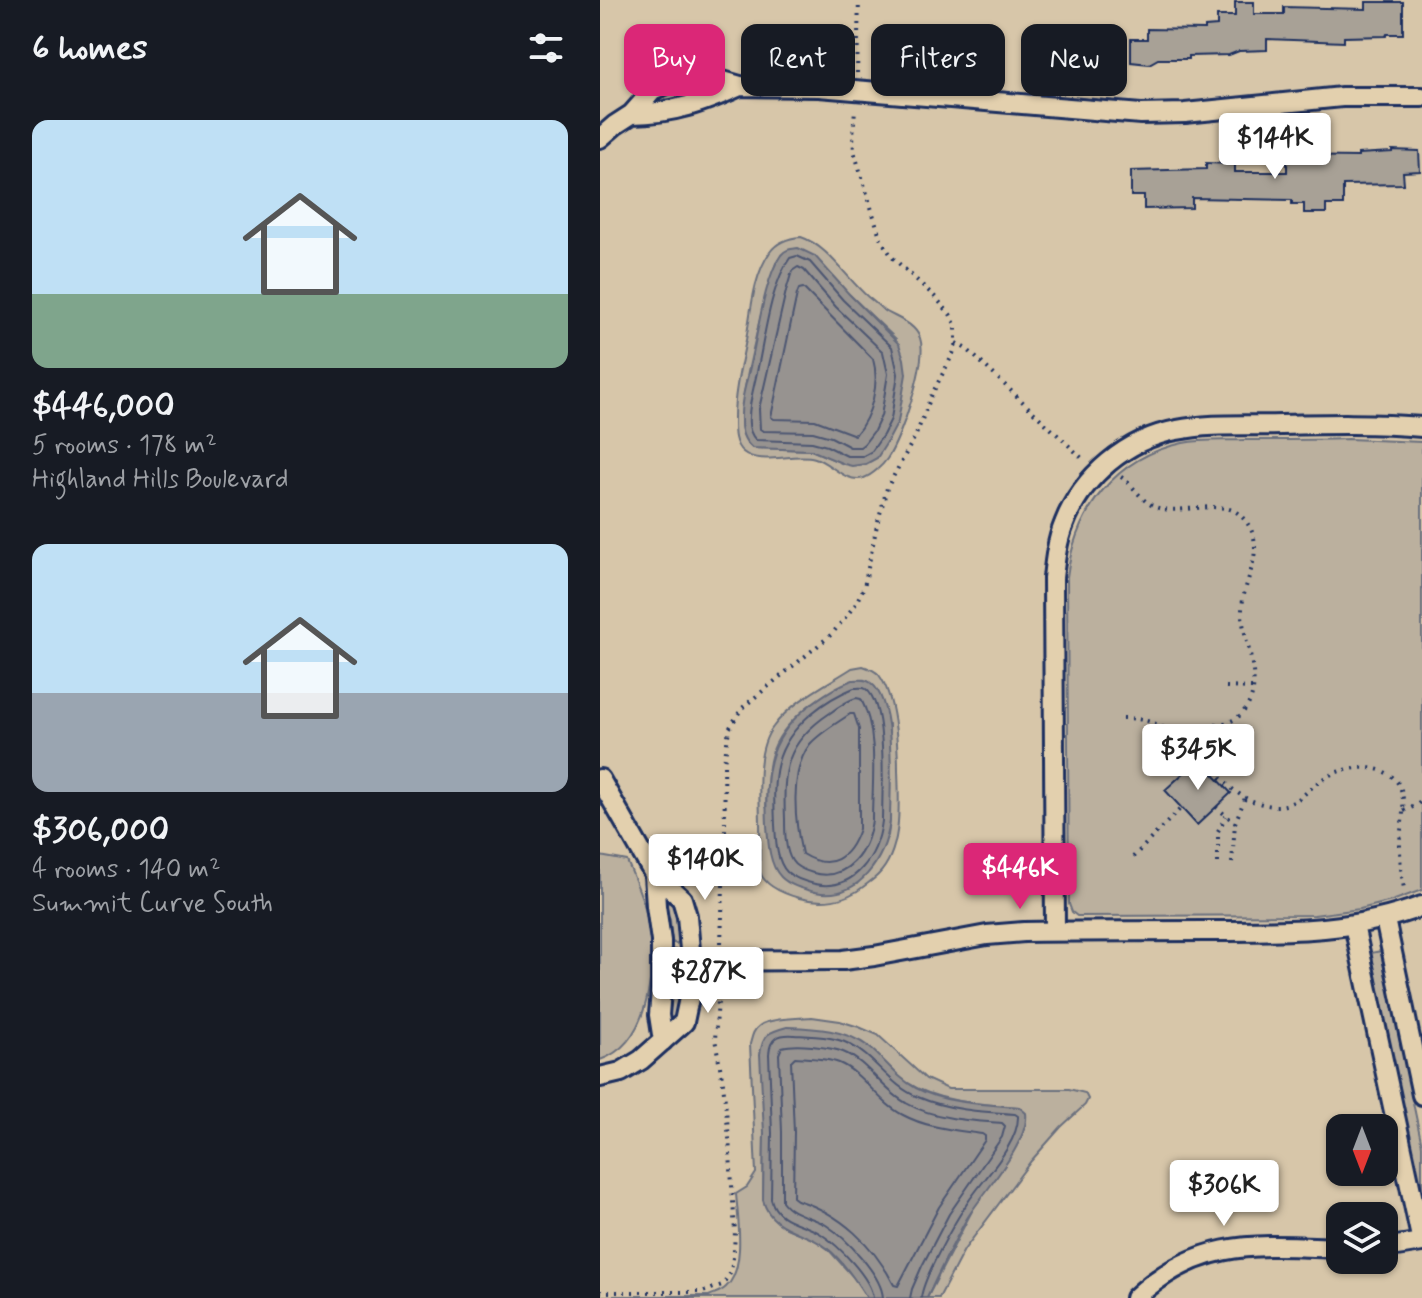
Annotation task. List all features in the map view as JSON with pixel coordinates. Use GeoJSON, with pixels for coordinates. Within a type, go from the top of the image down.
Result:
{"type":"FeatureCollection","features":[{"type":"Feature","properties":{"kind":"street"},"geometry":{"type":"LineString","coordinates":[[600,138],[632,114],[654,89],[702,75],[740,86],[819,87],[1159,114],[1342,97],[1422,97]]}},
{"type":"Feature","properties":{"kind":"street"},"geometry":{"type":"LineString","coordinates":[[632,114],[661,113],[706,101],[740,86]]}},
{"type":"Feature","properties":{"kind":"street"},"geometry":{"type":"LineString","coordinates":[[1055,931],[1053,578],[1063,526],[1080,495],[1102,469],[1130,446],[1177,430],[1203,426],[1334,424],[1422,427]]}},
{"type":"Feature","properties":{"kind":"street"},"geometry":{"type":"LineString","coordinates":[[600,779],[654,874],[682,899],[689,925],[691,961],[684,1022],[647,1056],[628,1068],[600,1077]]}},
{"type":"Feature","properties":{"kind":"street"},"geometry":{"type":"LineString","coordinates":[[654,874],[661,961],[659,1015],[663,1041]]}},
{"type":"Feature","properties":{"kind":"street"},"geometry":{"type":"LineString","coordinates":[[661,961],[843,960],[987,935],[1055,931],[1332,929],[1385,919],[1422,906]]}},
{"type":"Feature","properties":{"kind":"street"},"geometry":{"type":"LineString","coordinates":[[1385,919],[1422,1095]]}},
{"type":"Feature","properties":{"kind":"street"},"geometry":{"type":"LineString","coordinates":[[1354,925],[1422,1242],[1398,1246]]}},
{"type":"Feature","properties":{"kind":"street"},"geometry":{"type":"LineString","coordinates":[[1135,1298],[1184,1264],[1229,1248],[1259,1245],[1326,1247]]}},
{"type":"Feature","properties":{"kind":"path"},"geometry":{"type":"LineString","coordinates":[[857,71],[859,0]]}},
{"type":"Feature","properties":{"kind":"path"},"geometry":{"type":"LineString","coordinates":[[722,936],[724,763],[729,729],[742,708],[832,634],[855,605],[864,587],[887,488],[916,435],[956,343],[956,326],[950,314],[893,258],[881,240],[854,151],[854,113]]}},
{"type":"Feature","properties":{"kind":"path"},"geometry":{"type":"LineString","coordinates":[[956,343],[968,350],[1080,458]]}},
{"type":"Feature","properties":{"kind":"path"},"geometry":{"type":"LineString","coordinates":[[1121,718],[1148,721],[1169,730],[1188,732],[1235,719],[1247,706],[1253,669],[1242,609],[1255,552],[1254,538],[1237,512],[1223,508],[1177,511],[1155,507],[1143,500],[1125,480]]}},
{"type":"Feature","properties":{"kind":"path"},"geometry":{"type":"LineString","coordinates":[[1226,687],[1252,688]]}},
{"type":"Feature","properties":{"kind":"path"},"geometry":{"type":"LineString","coordinates":[[1169,730],[1171,755],[1185,772]]}},
{"type":"Feature","properties":{"kind":"path"},"geometry":{"type":"LineString","coordinates":[[1188,732],[1209,763],[1232,788],[1245,798],[1269,805],[1284,805],[1298,799],[1331,775],[1371,768],[1384,772],[1396,781],[1402,795],[1400,846],[1404,888]]}},
{"type":"Feature","properties":{"kind":"path"},"geometry":{"type":"LineString","coordinates":[[1232,863],[1235,823],[1245,798]]}},
{"type":"Feature","properties":{"kind":"path"},"geometry":{"type":"LineString","coordinates":[[1403,811],[1422,800]]}},
{"type":"Feature","properties":{"kind":"path"},"geometry":{"type":"LineString","coordinates":[[1216,807],[1235,823]]}},
{"type":"Feature","properties":{"kind":"path"},"geometry":{"type":"LineString","coordinates":[[1133,857],[1181,808]]}},
{"type":"Feature","properties":{"kind":"path"},"geometry":{"type":"LineString","coordinates":[[1218,863],[1218,831],[1226,816]]}},
{"type":"Feature","properties":{"kind":"path"},"geometry":{"type":"LineString","coordinates":[[600,1292],[703,1292],[718,1288],[729,1276],[734,1250],[734,1222],[727,1114],[714,1031],[720,982]]}},
{"type":"Feature","properties":{"kind":"shaded area"},"geometry":{"type":"Polygon","coordinates":[[[665,96],[692,96],[666,103],[665,96]]]}},
{"type":"Feature","properties":{"kind":"shaded area"},"geometry":{"type":"Polygon","coordinates":[[[801,237],[820,247],[860,290],[882,309],[909,324],[920,338],[917,381],[899,435],[885,462],[864,478],[845,476],[815,458],[750,456],[740,449],[736,441],[735,398],[756,283],[773,249],[783,241],[801,237]],[[776,263],[759,322],[743,400],[742,431],[752,448],[811,450],[844,464],[896,339],[849,294],[776,263]]]}},
{"type":"Feature","properties":{"kind":"shaded area"},"geometry":{"type":"Polygon","coordinates":[[[1348,439],[1422,442],[1422,890],[1360,909],[1314,915],[1077,916],[1069,904],[1067,577],[1071,553],[1089,509],[1102,490],[1137,461],[1183,443],[1348,439]]]}},
{"type":"Feature","properties":{"kind":"shaded area"},"geometry":{"type":"Polygon","coordinates":[[[863,666],[872,669],[889,695],[898,759],[896,839],[886,865],[856,892],[825,901],[808,900],[776,889],[766,882],[760,872],[760,764],[767,738],[781,718],[810,694],[852,668],[863,666]],[[812,703],[787,727],[770,760],[766,807],[839,891],[857,884],[888,836],[889,724],[812,703]]]}},
{"type":"Feature","properties":{"kind":"shaded area"},"geometry":{"type":"Polygon","coordinates":[[[600,856],[627,861],[646,912],[651,958],[650,979],[640,1020],[631,1037],[617,1051],[600,1060],[600,856]]]}},
{"type":"Feature","properties":{"kind":"shaded area"},"geometry":{"type":"Polygon","coordinates":[[[669,902],[673,904],[676,917],[679,941],[676,944],[672,942],[665,906],[669,902]]]}},
{"type":"Feature","properties":{"kind":"shaded area"},"geometry":{"type":"Polygon","coordinates":[[[1381,951],[1422,1145],[1422,1199],[1371,953],[1381,951]]]}},
{"type":"Feature","properties":{"kind":"shaded area"},"geometry":{"type":"Polygon","coordinates":[[[676,977],[680,981],[675,1019],[672,1021],[668,1017],[672,980],[676,977]]]}},
{"type":"Feature","properties":{"kind":"shaded area"},"geometry":{"type":"Polygon","coordinates":[[[812,1017],[840,1021],[878,1035],[926,1079],[948,1089],[1069,1089],[1085,1093],[1088,1099],[1031,1161],[964,1250],[939,1298],[927,1298],[974,1207],[1019,1107],[947,1099],[908,1083],[764,1133],[763,1200],[786,1228],[828,1249],[855,1279],[867,1298],[600,1298],[709,1296],[724,1289],[732,1279],[739,1243],[736,1194],[747,1187],[756,1173],[752,1036],[757,1028],[770,1021],[812,1017]]]}},
{"type":"Feature","properties":{"kind":"water"},"geometry":{"type":"Polygon","coordinates":[[[798,248],[815,256],[899,344],[904,359],[906,374],[898,422],[877,458],[866,464],[844,464],[811,450],[752,448],[743,435],[743,396],[766,290],[781,255],[798,248]]]}},
{"type":"Feature","properties":{"kind":"water"},"geometry":{"type":"Polygon","coordinates":[[[853,680],[871,683],[885,709],[891,769],[890,821],[876,863],[857,884],[831,893],[815,892],[789,883],[774,866],[767,831],[768,775],[776,747],[793,721],[822,696],[853,680]]]}},
{"type":"Feature","properties":{"kind":"water"},"geometry":{"type":"Polygon","coordinates":[[[787,1027],[819,1029],[850,1036],[869,1047],[909,1084],[928,1093],[966,1102],[1019,1107],[1026,1113],[1021,1139],[966,1220],[927,1298],[867,1298],[844,1265],[827,1248],[781,1225],[767,1211],[763,1200],[760,1054],[768,1035],[787,1027]]]}},
{"type":"Feature","properties":{"kind":"building"},"geometry":{"type":"Polygon","coordinates":[[[1235,2],[1254,2],[1254,14],[1284,14],[1284,7],[1366,9],[1366,2],[1403,2],[1403,34],[1344,37],[1344,42],[1267,39],[1267,50],[1189,56],[1189,59],[1158,59],[1149,64],[1131,62],[1131,39],[1147,39],[1147,29],[1205,30],[1205,27],[1217,26],[1217,16],[1235,16],[1235,2]]]}},
{"type":"Feature","properties":{"kind":"building"},"geometry":{"type":"Polygon","coordinates":[[[1419,151],[1420,171],[1403,172],[1404,184],[1343,185],[1343,205],[1326,205],[1326,213],[1304,213],[1304,204],[1292,204],[1292,200],[1192,198],[1192,208],[1144,209],[1144,196],[1131,196],[1131,171],[1206,169],[1206,163],[1235,164],[1235,172],[1287,172],[1287,156],[1358,157],[1358,154],[1419,151]]]}},
{"type":"Feature","properties":{"kind":"building"},"geometry":{"type":"Polygon","coordinates":[[[1199,759],[1231,793],[1197,825],[1165,790],[1199,759]]]}}]}
